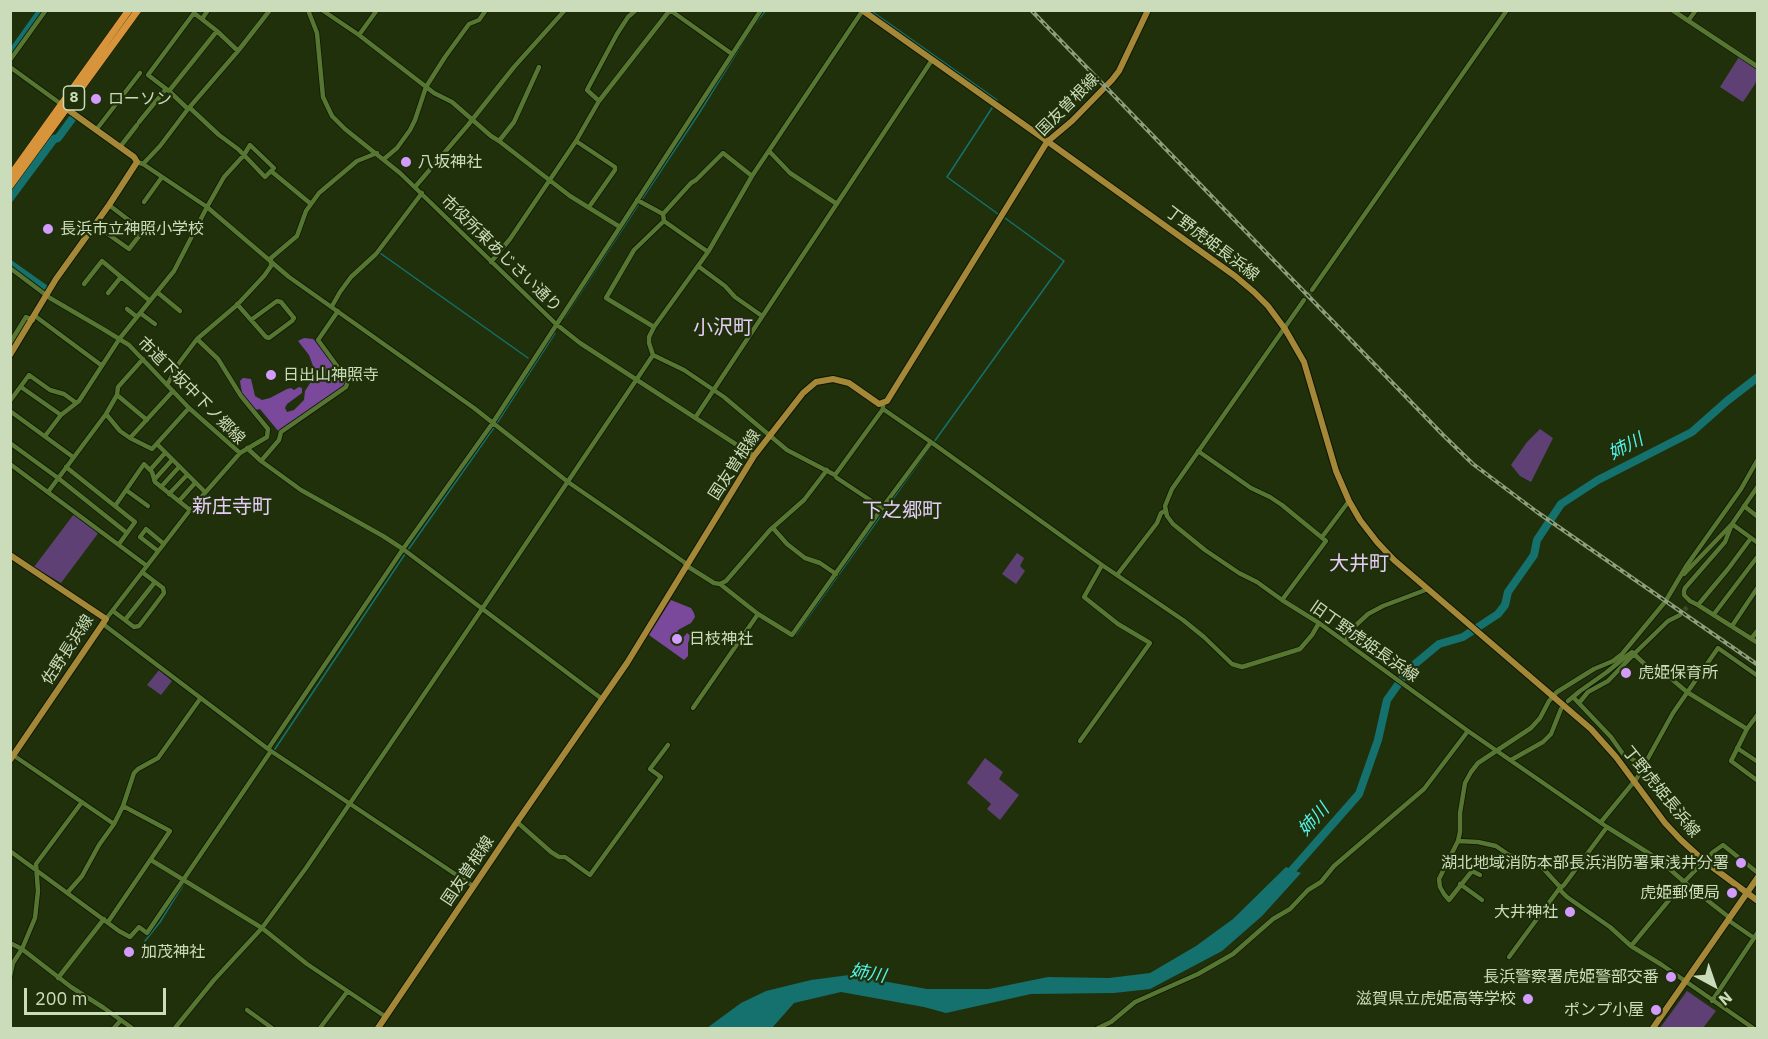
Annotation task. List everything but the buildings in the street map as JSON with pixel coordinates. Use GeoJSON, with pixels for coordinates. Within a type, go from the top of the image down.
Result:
{"type":"FeatureCollection","features":[{"type":"Feature","properties":{"kind":"highway","name":"8"},"geometry":{"type":"LineString","coordinates":[[10,186],[129,10]]}},
{"type":"Feature","properties":{"kind":"highway","name":"8"},"geometry":{"type":"LineString","coordinates":[[10,176],[138,10]]}},
{"type":"Feature","properties":{"kind":"main road","name":"国友曽根線"},"geometry":{"type":"LineString","coordinates":[[378,1029],[644,637],[754,456],[803,393],[816,382],[833,379],[849,383],[883,406],[1047,142],[1072,121],[1119,71],[1148,10]]}},
{"type":"Feature","properties":{"kind":"main road","name":"丁野虎姫長浜線"},"geometry":{"type":"LineString","coordinates":[[862,11],[1235,276],[1268,306],[1285,329],[1304,362],[1336,471],[1349,501],[1377,542],[1394,560],[1591,729],[1681,840],[1704,861],[1758,901]]}},
{"type":"Feature","properties":{"kind":"main road"},"geometry":{"type":"LineString","coordinates":[[10,355],[47,295],[140,163],[64,107]]}},
{"type":"Feature","properties":{"kind":"main road","name":"佐野長浜線"},"geometry":{"type":"LineString","coordinates":[[10,555],[105,622],[12,756]]}},
{"type":"Feature","properties":{"kind":"main road"},"geometry":{"type":"LineString","coordinates":[[1653,1029],[1758,877]]}},
{"type":"Feature","properties":{"kind":"street"},"geometry":{"type":"LineString","coordinates":[[10,60],[46,10]]}},
{"type":"Feature","properties":{"kind":"street"},"geometry":{"type":"LineString","coordinates":[[202,19],[208,10]]}},
{"type":"Feature","properties":{"kind":"street"},"geometry":{"type":"LineString","coordinates":[[270,10],[160,146],[140,163],[207,207],[289,277],[474,408],[568,482],[687,566],[714,583],[720,584],[759,614],[792,635],[931,442]]}},
{"type":"Feature","properties":{"kind":"street","name":"市役所東あじさい通り"},"geometry":{"type":"LineString","coordinates":[[308,10],[317,33],[323,97],[332,116],[422,193],[556,324],[636,380],[754,456]]}},
{"type":"Feature","properties":{"kind":"street"},"geometry":{"type":"LineString","coordinates":[[322,10],[359,35],[426,87],[452,102],[491,136],[570,196],[620,227]]}},
{"type":"Feature","properties":{"kind":"street"},"geometry":{"type":"LineString","coordinates":[[359,35],[377,10]]}},
{"type":"Feature","properties":{"kind":"street"},"geometry":{"type":"LineString","coordinates":[[384,159],[398,148],[410,130],[426,87],[462,33],[469,24],[479,20],[486,10]]}},
{"type":"Feature","properties":{"kind":"street"},"geometry":{"type":"LineString","coordinates":[[415,187],[514,67],[565,10]]}},
{"type":"Feature","properties":{"kind":"street"},"geometry":{"type":"LineString","coordinates":[[599,101],[587,90],[617,34],[628,17],[636,10]]}},
{"type":"Feature","properties":{"kind":"street"},"geometry":{"type":"LineString","coordinates":[[491,262],[510,239],[576,141],[599,101],[670,10],[732,54]]}},
{"type":"Feature","properties":{"kind":"street"},"geometry":{"type":"LineString","coordinates":[[10,851],[130,937],[139,927],[147,933],[492,424],[761,10]]}},
{"type":"Feature","properties":{"kind":"street"},"geometry":{"type":"LineString","coordinates":[[1312,290],[1508,10]]}},
{"type":"Feature","properties":{"kind":"street"},"geometry":{"type":"LineString","coordinates":[[1672,10],[1758,67]]}},
{"type":"Feature","properties":{"kind":"street"},"geometry":{"type":"LineString","coordinates":[[1688,21],[1696,10]]}},
{"type":"Feature","properties":{"kind":"street"},"geometry":{"type":"LineString","coordinates":[[175,1029],[214,980],[262,928],[306,868],[568,482],[653,355],[649,337],[654,327],[708,252],[752,176],[862,11]]}},
{"type":"Feature","properties":{"kind":"street"},"geometry":{"type":"LineString","coordinates":[[45,436],[61,415],[79,400],[120,338],[179,263],[224,177],[244,155],[250,145],[274,168],[266,177],[244,155],[148,75],[192,12],[238,51]]}},
{"type":"Feature","properties":{"kind":"street"},"geometry":{"type":"LineString","coordinates":[[120,147],[217,31]]}},
{"type":"Feature","properties":{"kind":"street"},"geometry":{"type":"LineString","coordinates":[[695,418],[932,60]]}},
{"type":"Feature","properties":{"kind":"street"},"geometry":{"type":"LineString","coordinates":[[10,67],[64,107]]}},
{"type":"Feature","properties":{"kind":"street"},"geometry":{"type":"LineString","coordinates":[[500,141],[514,122],[539,67]]}},
{"type":"Feature","properties":{"kind":"street"},"geometry":{"type":"LineString","coordinates":[[96,130],[140,73]]}},
{"type":"Feature","properties":{"kind":"street"},"geometry":{"type":"LineString","coordinates":[[576,141],[615,167],[589,207]]}},
{"type":"Feature","properties":{"kind":"street"},"geometry":{"type":"LineString","coordinates":[[769,151],[790,174],[837,204]]}},
{"type":"Feature","properties":{"kind":"street"},"geometry":{"type":"LineString","coordinates":[[167,384],[197,339],[237,304],[264,276],[271,266],[271,258],[297,236],[311,204],[319,193],[357,160],[377,153]]}},
{"type":"Feature","properties":{"kind":"street"},"geometry":{"type":"LineString","coordinates":[[663,214],[723,153],[752,176]]}},
{"type":"Feature","properties":{"kind":"street"},"geometry":{"type":"LineString","coordinates":[[271,171],[311,204]]}},
{"type":"Feature","properties":{"kind":"street"},"geometry":{"type":"LineString","coordinates":[[144,202],[162,177]]}},
{"type":"Feature","properties":{"kind":"street"},"geometry":{"type":"LineString","coordinates":[[332,306],[351,277],[376,254],[422,193]]}},
{"type":"Feature","properties":{"kind":"street"},"geometry":{"type":"LineString","coordinates":[[637,200],[663,214]]}},
{"type":"Feature","properties":{"kind":"street"},"geometry":{"type":"LineString","coordinates":[[95,225],[129,249],[143,231],[109,205]]}},
{"type":"Feature","properties":{"kind":"street"},"geometry":{"type":"LineString","coordinates":[[663,214],[664,221],[708,252]]}},
{"type":"Feature","properties":{"kind":"street"},"geometry":{"type":"LineString","coordinates":[[654,327],[606,298],[634,250],[664,221]]}},
{"type":"Feature","properties":{"kind":"street"},"geometry":{"type":"LineString","coordinates":[[84,284],[102,261],[150,301]]}},
{"type":"Feature","properties":{"kind":"street"},"geometry":{"type":"LineString","coordinates":[[698,266],[762,316]]}},
{"type":"Feature","properties":{"kind":"street","name":"市道下坂中下ノ郷線"},"geometry":{"type":"LineString","coordinates":[[10,268],[47,295],[120,338],[189,408],[240,453],[190,510],[105,622]]}},
{"type":"Feature","properties":{"kind":"street"},"geometry":{"type":"LineString","coordinates":[[108,293],[121,277]]}},
{"type":"Feature","properties":{"kind":"street"},"geometry":{"type":"LineString","coordinates":[[157,292],[180,311]]}},
{"type":"Feature","properties":{"kind":"street"},"geometry":{"type":"LineString","coordinates":[[1117,575],[1157,523],[1161,513],[1165,511],[1172,489],[1304,300]]}},
{"type":"Feature","properties":{"kind":"street"},"geometry":{"type":"LineString","coordinates":[[237,304],[251,321],[266,338],[294,318],[281,302],[277,301],[251,321]]}},
{"type":"Feature","properties":{"kind":"street"},"geometry":{"type":"LineString","coordinates":[[127,309],[156,324]]}},
{"type":"Feature","properties":{"kind":"street"},"geometry":{"type":"LineString","coordinates":[[261,461],[279,440],[281,432],[346,387],[348,381],[318,340],[338,311]]}},
{"type":"Feature","properties":{"kind":"street"},"geometry":{"type":"LineString","coordinates":[[10,343],[26,317],[101,365]]}},
{"type":"Feature","properties":{"kind":"street"},"geometry":{"type":"LineString","coordinates":[[197,339],[218,359],[241,396],[268,429],[267,437],[240,453]]}},
{"type":"Feature","properties":{"kind":"street"},"geometry":{"type":"LineString","coordinates":[[653,355],[684,370],[724,397],[788,450],[827,470],[882,508]]}},
{"type":"Feature","properties":{"kind":"street"},"geometry":{"type":"LineString","coordinates":[[48,492],[106,414],[117,395],[118,387],[143,359]]}},
{"type":"Feature","properties":{"kind":"street"},"geometry":{"type":"LineString","coordinates":[[10,401],[29,375],[50,390],[64,394],[75,402]]}},
{"type":"Feature","properties":{"kind":"street"},"geometry":{"type":"LineString","coordinates":[[21,387],[61,415]]}},
{"type":"Feature","properties":{"kind":"street"},"geometry":{"type":"LineString","coordinates":[[130,438],[173,391]]}},
{"type":"Feature","properties":{"kind":"street"},"geometry":{"type":"LineString","coordinates":[[117,395],[147,420]]}},
{"type":"Feature","properties":{"kind":"street"},"geometry":{"type":"LineString","coordinates":[[835,475],[883,406],[1102,565],[1183,620],[1233,664],[1242,667],[1300,649],[1319,623]]}},
{"type":"Feature","properties":{"kind":"street"},"geometry":{"type":"LineString","coordinates":[[106,414],[120,431],[152,449],[189,408]]}},
{"type":"Feature","properties":{"kind":"street"},"geometry":{"type":"LineString","coordinates":[[10,411],[74,457]]}},
{"type":"Feature","properties":{"kind":"street"},"geometry":{"type":"LineString","coordinates":[[10,443],[127,533]]}},
{"type":"Feature","properties":{"kind":"street"},"geometry":{"type":"LineString","coordinates":[[157,444],[205,492]]}},
{"type":"Feature","properties":{"kind":"street"},"geometry":{"type":"LineString","coordinates":[[247,448],[301,490],[406,551],[603,699]]}},
{"type":"Feature","properties":{"kind":"street"},"geometry":{"type":"LineString","coordinates":[[1198,452],[1251,488],[1270,496],[1326,541],[1282,600]]}},
{"type":"Feature","properties":{"kind":"street"},"geometry":{"type":"LineString","coordinates":[[150,470],[165,453]]}},
{"type":"Feature","properties":{"kind":"street"},"geometry":{"type":"LineString","coordinates":[[1480,875],[1472,871],[1449,900],[1440,887],[1440,879],[1458,842],[1460,813],[1466,783],[1471,772],[1478,763],[1531,728],[1540,718],[1551,694],[1622,654],[1665,602],[1711,530],[1741,489],[1758,459]]}},
{"type":"Feature","properties":{"kind":"street"},"geometry":{"type":"LineString","coordinates":[[154,480],[172,460]]}},
{"type":"Feature","properties":{"kind":"street"},"geometry":{"type":"LineString","coordinates":[[10,464],[147,566]]}},
{"type":"Feature","properties":{"kind":"street"},"geometry":{"type":"LineString","coordinates":[[115,506],[144,464],[150,470],[154,480],[190,510]]}},
{"type":"Feature","properties":{"kind":"street"},"geometry":{"type":"LineString","coordinates":[[66,466],[135,522],[119,544]]}},
{"type":"Feature","properties":{"kind":"street"},"geometry":{"type":"LineString","coordinates":[[161,487],[179,467]]}},
{"type":"Feature","properties":{"kind":"street"},"geometry":{"type":"LineString","coordinates":[[720,584],[726,581],[773,528],[804,500],[827,470]]}},
{"type":"Feature","properties":{"kind":"street"},"geometry":{"type":"LineString","coordinates":[[169,494],[187,475]]}},
{"type":"Feature","properties":{"kind":"street"},"geometry":{"type":"LineString","coordinates":[[178,501],[195,483]]}},
{"type":"Feature","properties":{"kind":"street"},"geometry":{"type":"LineString","coordinates":[[1678,580],[1732,524],[1757,489]]}},
{"type":"Feature","properties":{"kind":"street"},"geometry":{"type":"LineString","coordinates":[[126,490],[148,506]]}},
{"type":"Feature","properties":{"kind":"street"},"geometry":{"type":"LineString","coordinates":[[1322,537],[1349,501]]}},
{"type":"Feature","properties":{"kind":"street"},"geometry":{"type":"LineString","coordinates":[[1744,506],[1758,517]]}},
{"type":"Feature","properties":{"kind":"street","name":"旧丁野虎姫長浜線"},"geometry":{"type":"LineString","coordinates":[[1165,511],[1173,524],[1205,550],[1319,623],[1468,731],[1607,827],[1658,859],[1754,938]]}},
{"type":"Feature","properties":{"kind":"street"},"geometry":{"type":"LineString","coordinates":[[1732,524],[1758,543]]}},
{"type":"Feature","properties":{"kind":"street"},"geometry":{"type":"LineString","coordinates":[[1732,524],[1725,542],[1685,588],[1684,596],[1688,604],[1698,604],[1758,643]]}},
{"type":"Feature","properties":{"kind":"street"},"geometry":{"type":"LineString","coordinates":[[773,528],[787,544],[805,558],[820,563],[836,574]]}},
{"type":"Feature","properties":{"kind":"street"},"geometry":{"type":"LineString","coordinates":[[158,551],[140,537],[146,529],[164,544]]}},
{"type":"Feature","properties":{"kind":"street"},"geometry":{"type":"LineString","coordinates":[[1698,604],[1751,538]]}},
{"type":"Feature","properties":{"kind":"street"},"geometry":{"type":"LineString","coordinates":[[1714,614],[1758,556]]}},
{"type":"Feature","properties":{"kind":"street"},"geometry":{"type":"LineString","coordinates":[[1080,741],[1150,643],[1118,624],[1084,597],[1102,565]]}},
{"type":"Feature","properties":{"kind":"street"},"geometry":{"type":"LineString","coordinates":[[112,611],[134,627],[139,626],[164,593],[163,588],[142,572]]}},
{"type":"Feature","properties":{"kind":"street"},"geometry":{"type":"LineString","coordinates":[[125,620],[155,582]]}},
{"type":"Feature","properties":{"kind":"street"},"geometry":{"type":"LineString","coordinates":[[1732,626],[1758,586]]}},
{"type":"Feature","properties":{"kind":"street"},"geometry":{"type":"LineString","coordinates":[[1345,642],[1355,626],[1368,614],[1383,606],[1430,591]]}},
{"type":"Feature","properties":{"kind":"street"},"geometry":{"type":"LineString","coordinates":[[693,708],[759,614]]}},
{"type":"Feature","properties":{"kind":"street"},"geometry":{"type":"LineString","coordinates":[[1579,703],[1588,692],[1608,681],[1668,621],[1680,615]]}},
{"type":"Feature","properties":{"kind":"street"},"geometry":{"type":"LineString","coordinates":[[105,622],[200,699],[271,751],[473,886]]}},
{"type":"Feature","properties":{"kind":"street"},"geometry":{"type":"LineString","coordinates":[[1751,639],[1758,630]]}},
{"type":"Feature","properties":{"kind":"street"},"geometry":{"type":"LineString","coordinates":[[1601,822],[1634,782],[1673,713],[1718,648],[1758,676]]}},
{"type":"Feature","properties":{"kind":"street"},"geometry":{"type":"LineString","coordinates":[[1568,701],[1632,652],[1654,673],[1668,676],[1688,692],[1747,729]]}},
{"type":"Feature","properties":{"kind":"street"},"geometry":{"type":"LineString","coordinates":[[1605,665],[1607,672]]}},
{"type":"Feature","properties":{"kind":"street"},"geometry":{"type":"LineString","coordinates":[[1573,697],[1623,754],[1644,766]]}},
{"type":"Feature","properties":{"kind":"street"},"geometry":{"type":"LineString","coordinates":[[68,892],[82,876],[114,824],[123,806],[134,773],[158,758],[200,699]]}},
{"type":"Feature","properties":{"kind":"street"},"geometry":{"type":"LineString","coordinates":[[1511,760],[1551,734],[1561,710]]}},
{"type":"Feature","properties":{"kind":"street"},"geometry":{"type":"LineString","coordinates":[[1758,714],[1747,729],[1731,761],[1758,781]]}},
{"type":"Feature","properties":{"kind":"street"},"geometry":{"type":"LineString","coordinates":[[1098,1029],[1111,1022],[1135,1002],[1198,974],[1233,954],[1274,919],[1290,909],[1308,890],[1321,882],[1334,866],[1424,789],[1468,731]]}},
{"type":"Feature","properties":{"kind":"street"},"geometry":{"type":"LineString","coordinates":[[517,822],[551,852],[559,857],[565,857],[590,875],[661,777],[650,769],[668,745]]}},
{"type":"Feature","properties":{"kind":"street"},"geometry":{"type":"LineString","coordinates":[[1737,748],[1758,762]]}},
{"type":"Feature","properties":{"kind":"street"},"geometry":{"type":"LineString","coordinates":[[12,756],[114,824]]}},
{"type":"Feature","properties":{"kind":"street"},"geometry":{"type":"LineString","coordinates":[[10,976],[13,963],[22,949],[35,918],[38,891],[36,864],[82,802]]}},
{"type":"Feature","properties":{"kind":"street"},"geometry":{"type":"LineString","coordinates":[[58,978],[106,921],[170,831],[123,806]]}},
{"type":"Feature","properties":{"kind":"street"},"geometry":{"type":"LineString","coordinates":[[1509,957],[1607,827]]}},
{"type":"Feature","properties":{"kind":"street"},"geometry":{"type":"LineString","coordinates":[[1458,842],[1478,842],[1496,846],[1509,855],[1539,864],[1567,897],[1610,927],[1631,946],[1753,1029]]}},
{"type":"Feature","properties":{"kind":"street"},"geometry":{"type":"LineString","coordinates":[[1631,946],[1684,882],[1723,845],[1758,873]]}},
{"type":"Feature","properties":{"kind":"street"},"geometry":{"type":"LineString","coordinates":[[151,860],[262,928],[307,964],[386,1017]]}},
{"type":"Feature","properties":{"kind":"street"},"geometry":{"type":"LineString","coordinates":[[1460,885],[1482,900]]}},
{"type":"Feature","properties":{"kind":"street"},"geometry":{"type":"LineString","coordinates":[[1712,1001],[1758,932]]}},
{"type":"Feature","properties":{"kind":"street"},"geometry":{"type":"LineString","coordinates":[[10,943],[22,949],[58,978],[132,1029]]}},
{"type":"Feature","properties":{"kind":"street"},"geometry":{"type":"LineString","coordinates":[[320,1029],[347,992]]}},
{"type":"Feature","properties":{"kind":"street"},"geometry":{"type":"LineString","coordinates":[[247,1010],[272,1029]]}},
{"type":"Feature","properties":{"kind":"street"},"geometry":{"type":"LineString","coordinates":[[114,1029],[121,1020]]}},
{"type":"Feature","properties":{"kind":"shaded area"},"geometry":{"type":"Polygon","coordinates":[[[1739,57],[1757,70],[1755,84],[1743,102],[1720,87],[1739,57]]]}},
{"type":"Feature","properties":{"kind":"shaded area"},"geometry":{"type":"Polygon","coordinates":[[[304,338],[313,339],[316,342],[346,381],[345,386],[279,432],[260,409],[255,410],[242,393],[240,381],[243,378],[251,379],[255,396],[262,400],[287,389],[302,388],[302,393],[285,408],[287,412],[294,410],[304,400],[305,391],[316,374],[309,355],[298,341],[304,338]]]}},
{"type":"Feature","properties":{"kind":"shaded area"},"geometry":{"type":"Polygon","coordinates":[[[1540,429],[1553,438],[1531,482],[1520,476],[1511,465],[1527,442],[1540,429]]]}},
{"type":"Feature","properties":{"kind":"shaded area"},"geometry":{"type":"Polygon","coordinates":[[[74,514],[99,532],[61,583],[34,567],[74,514]]]}},
{"type":"Feature","properties":{"kind":"shaded area"},"geometry":{"type":"Polygon","coordinates":[[[1017,553],[1024,558],[1020,566],[1025,571],[1016,584],[1002,574],[1017,553]]]}},
{"type":"Feature","properties":{"kind":"shaded area"},"geometry":{"type":"Polygon","coordinates":[[[671,600],[691,608],[695,617],[691,623],[678,630],[676,635],[676,642],[687,633],[691,636],[688,643],[688,656],[684,660],[649,635],[671,600]]]}},
{"type":"Feature","properties":{"kind":"shaded area"},"geometry":{"type":"Polygon","coordinates":[[[159,670],[172,681],[161,695],[147,685],[159,670]]]}},
{"type":"Feature","properties":{"kind":"shaded area"},"geometry":{"type":"Polygon","coordinates":[[[985,758],[1003,772],[999,779],[1019,795],[1000,820],[987,809],[991,804],[967,783],[985,758]]]}},
{"type":"Feature","properties":{"kind":"shaded area"},"geometry":{"type":"Polygon","coordinates":[[[1687,991],[1716,1011],[1703,1028],[1660,1028],[1687,991]]]}},
{"type":"Feature","properties":{"kind":"water"},"geometry":{"type":"Polygon","coordinates":[[[1286,867],[1301,873],[1262,916],[1222,951],[1150,989],[1114,993],[1031,994],[946,1013],[841,992],[794,1003],[772,1028],[707,1028],[741,1003],[766,991],[811,980],[849,975],[927,989],[989,989],[1048,977],[1109,978],[1150,973],[1196,946],[1233,919],[1286,867]]]}},
{"type":"Feature","properties":{"kind":"waterway"},"geometry":{"type":"LineString","coordinates":[[10,55],[42,10]]}},
{"type":"Feature","properties":{"kind":"waterway"},"geometry":{"type":"LineString","coordinates":[[642,199],[753,26],[766,10]]}},
{"type":"Feature","properties":{"kind":"waterway"},"geometry":{"type":"LineString","coordinates":[[870,10],[997,100]]}},
{"type":"Feature","properties":{"kind":"waterway"},"geometry":{"type":"LineString","coordinates":[[992,108],[947,177],[998,214]]}},
{"type":"Feature","properties":{"kind":"waterway"},"geometry":{"type":"LineString","coordinates":[[10,198],[54,139],[58,138],[72,119]]}},
{"type":"Feature","properties":{"kind":"waterway"},"geometry":{"type":"LineString","coordinates":[[564,318],[638,205]]}},
{"type":"Feature","properties":{"kind":"waterway"},"geometry":{"type":"LineString","coordinates":[[934,442],[1064,261],[1005,218]]}},
{"type":"Feature","properties":{"kind":"waterway"},"geometry":{"type":"LineString","coordinates":[[380,253],[528,358]]}},
{"type":"Feature","properties":{"kind":"waterway"},"geometry":{"type":"LineString","coordinates":[[10,264],[44,288]]}},
{"type":"Feature","properties":{"kind":"waterway"},"geometry":{"type":"LineString","coordinates":[[10,348],[20,333]]}},
{"type":"Feature","properties":{"kind":"waterway"},"geometry":{"type":"LineString","coordinates":[[408,550],[495,426],[555,333]]}},
{"type":"Feature","properties":{"kind":"waterway","name":"姉川"},"geometry":{"type":"LineString","coordinates":[[1286,877],[1359,794],[1378,740],[1387,700],[1409,669],[1439,644],[1463,637],[1498,614],[1505,605],[1508,592],[1534,555],[1537,540],[1561,504],[1598,480],[1692,432],[1758,377]]}},
{"type":"Feature","properties":{"kind":"waterway"},"geometry":{"type":"LineString","coordinates":[[796,634],[930,447]]}},
{"type":"Feature","properties":{"kind":"waterway"},"geometry":{"type":"LineString","coordinates":[[273,752],[405,554]]}},
{"type":"Feature","properties":{"kind":"waterway"},"geometry":{"type":"LineString","coordinates":[[145,941],[160,922],[191,872]]}},
{"type":"Feature","properties":{"kind":"tunnel"},"geometry":{"type":"LineString","coordinates":[[1304,300],[1312,290]]}},
{"type":"Feature","properties":{"kind":"tunnel"},"geometry":{"type":"LineString","coordinates":[[1680,615],[1687,607]]}},
{"type":"Feature","properties":{"kind":"railway"},"geometry":{"type":"LineString","coordinates":[[1031,10],[1473,464],[1537,512],[1758,665]]}},
{"type":"Feature","properties":{"kind":"place","name":"ローソン"},"geometry":{"type":"Point","coordinates":[96,99]}},
{"type":"Feature","properties":{"kind":"place","name":"八坂神社"},"geometry":{"type":"Point","coordinates":[406,162]}},
{"type":"Feature","properties":{"kind":"place","name":"長浜市立神照小学校"},"geometry":{"type":"Point","coordinates":[48,229]}},
{"type":"Feature","properties":{"kind":"place","name":"日出山神照寺"},"geometry":{"type":"Point","coordinates":[271,375]}},
{"type":"Feature","properties":{"kind":"place","name":"日枝神社"},"geometry":{"type":"Point","coordinates":[677,639]}},
{"type":"Feature","properties":{"kind":"place","name":"虎姫保育所"},"geometry":{"type":"Point","coordinates":[1626,673]}},
{"type":"Feature","properties":{"kind":"place","name":"湖北地域消防本部長浜消防署東浅井分署"},"geometry":{"type":"Point","coordinates":[1741,863]}},
{"type":"Feature","properties":{"kind":"place","name":"虎姫郵便局"},"geometry":{"type":"Point","coordinates":[1732,893]}},
{"type":"Feature","properties":{"kind":"place","name":"大井神社"},"geometry":{"type":"Point","coordinates":[1570,912]}},
{"type":"Feature","properties":{"kind":"place","name":"加茂神社"},"geometry":{"type":"Point","coordinates":[129,952]}},
{"type":"Feature","properties":{"kind":"place","name":"長浜警察署虎姫警部交番"},"geometry":{"type":"Point","coordinates":[1671,977]}},
{"type":"Feature","properties":{"kind":"place","name":"滋賀県立虎姫高等学校"},"geometry":{"type":"Point","coordinates":[1528,999]}},
{"type":"Feature","properties":{"kind":"place","name":"ポンプ小屋"},"geometry":{"type":"Point","coordinates":[1656,1010]}},
{"type":"Feature","properties":{"kind":"district","name":"小沢町"},"geometry":{"type":"Point","coordinates":[723,328]}},
{"type":"Feature","properties":{"kind":"district","name":"新庄寺町"},"geometry":{"type":"Point","coordinates":[232,507]}},
{"type":"Feature","properties":{"kind":"district","name":"下之郷町"},"geometry":{"type":"Point","coordinates":[902,511]}},
{"type":"Feature","properties":{"kind":"district","name":"大井町"},"geometry":{"type":"Point","coordinates":[1359,564]}}]}
